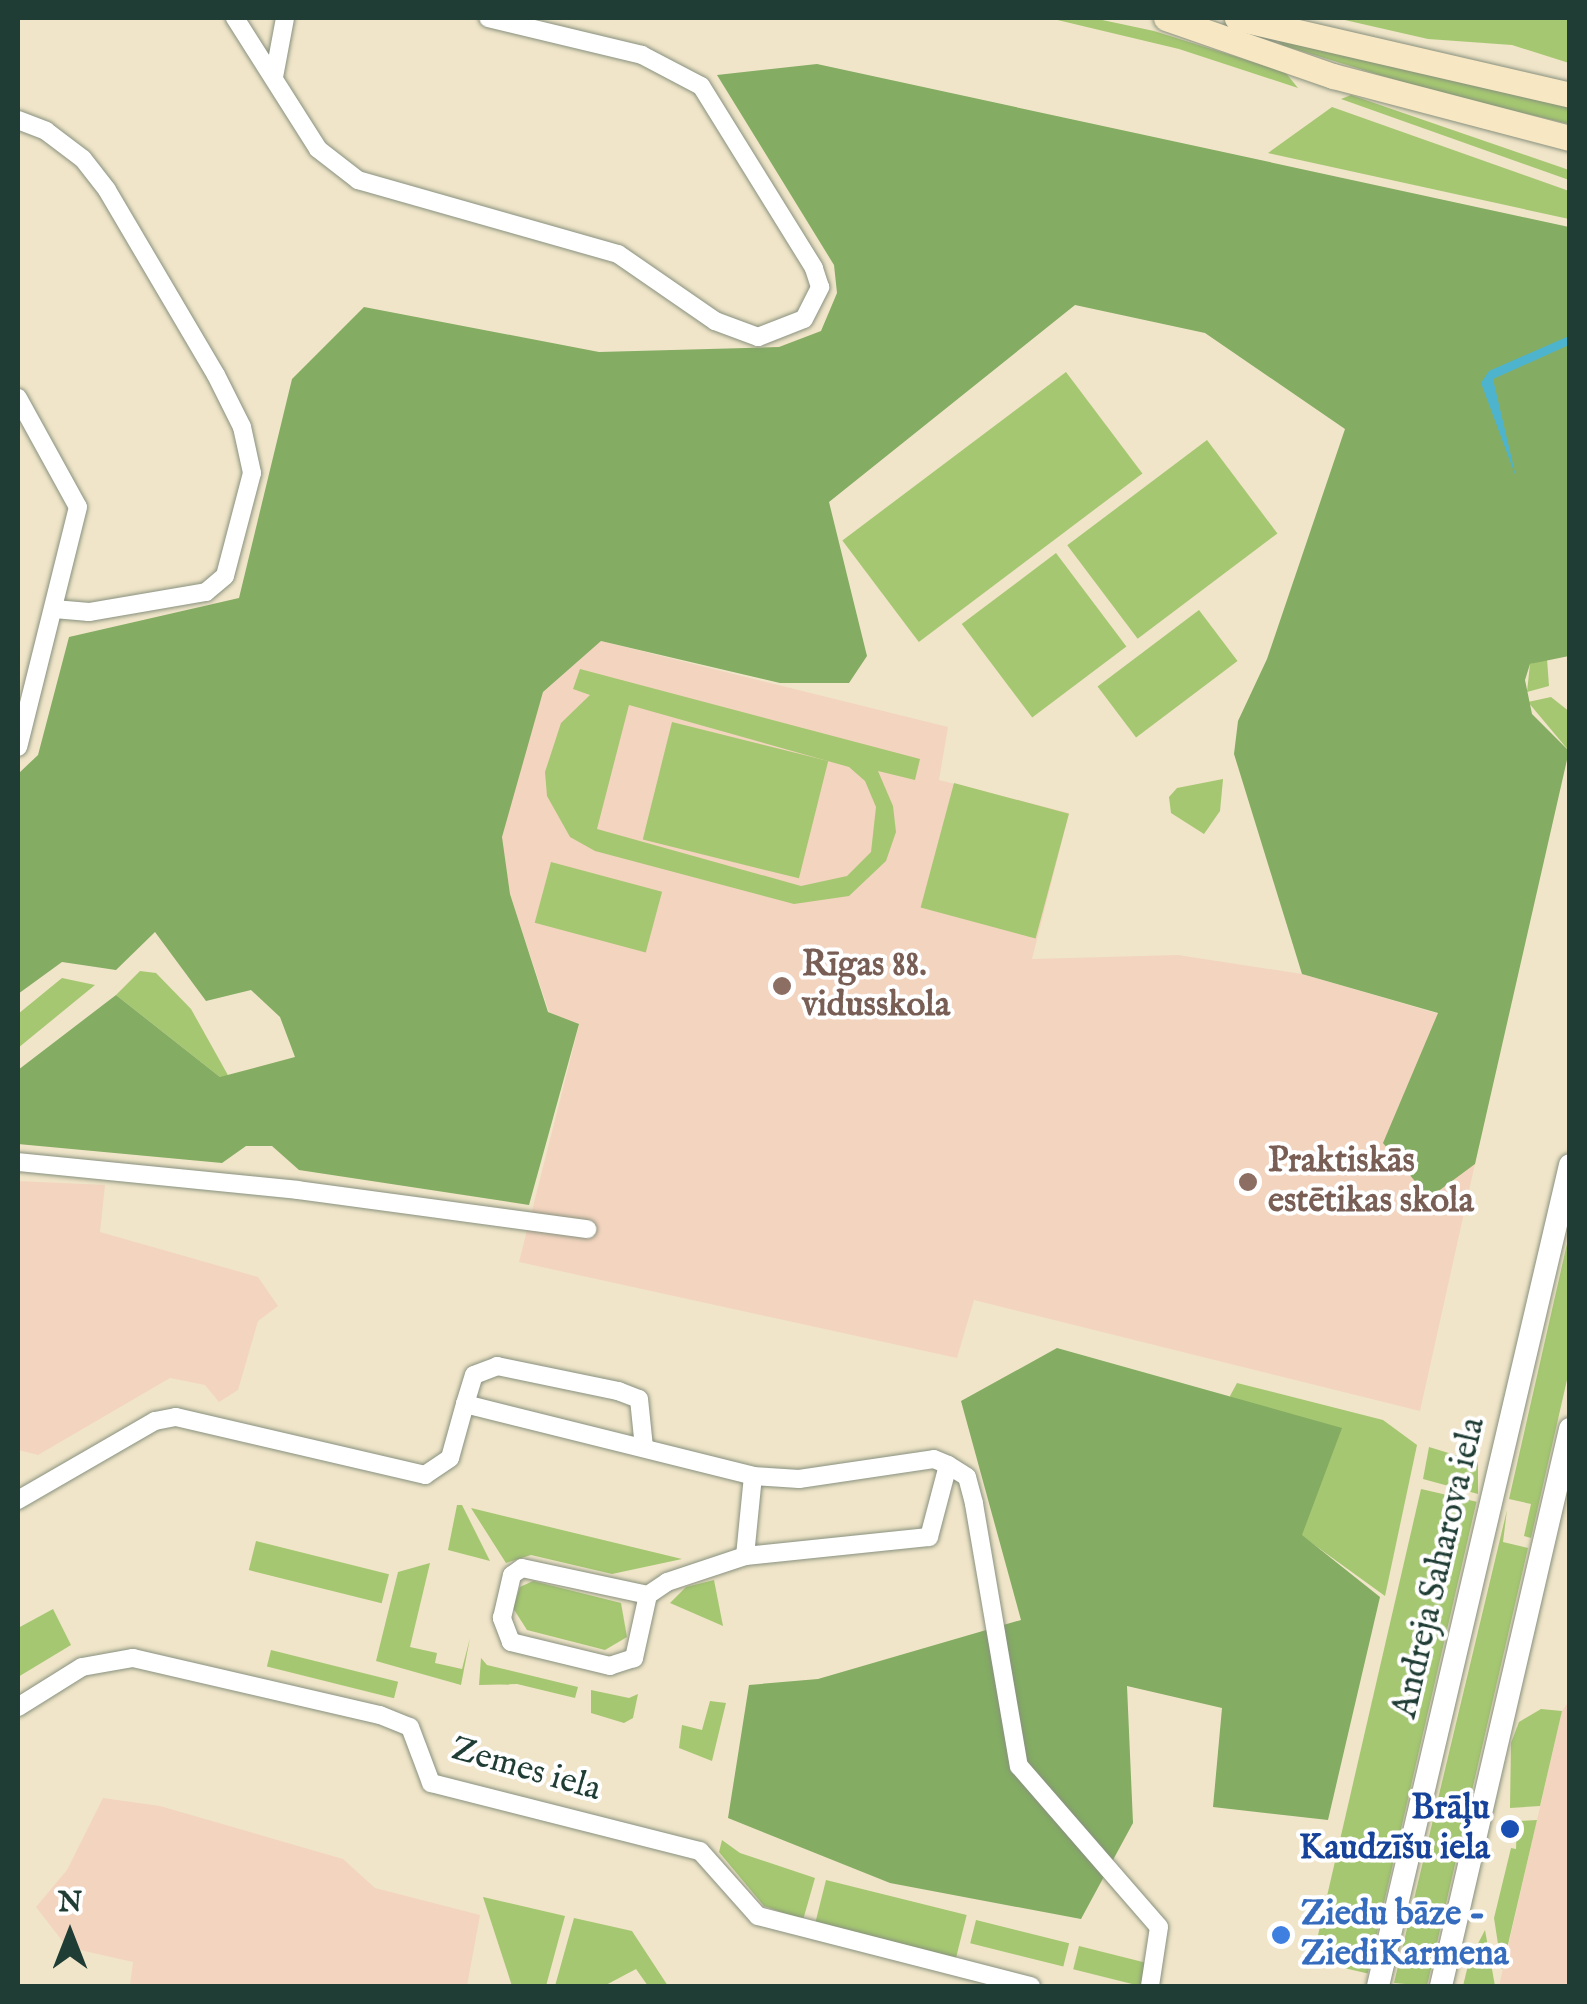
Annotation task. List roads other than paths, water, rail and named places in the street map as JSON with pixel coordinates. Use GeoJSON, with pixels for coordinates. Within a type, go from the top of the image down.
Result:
{"type":"FeatureCollection","features":[{"type":"Feature","properties":{"kind":"main road"},"geometry":{"type":"LineString","coordinates":[[1166,18],[1334,76],[1570,138]]}},
{"type":"Feature","properties":{"kind":"main road"},"geometry":{"type":"LineString","coordinates":[[1237,18],[1570,95]]}},
{"type":"Feature","properties":{"kind":"street"},"geometry":{"type":"LineString","coordinates":[[235,18],[318,149],[358,180],[618,254],[714,321],[758,337],[804,319],[820,287],[814,268],[700,86],[642,55],[488,18]]}},
{"type":"Feature","properties":{"kind":"street"},"geometry":{"type":"LineString","coordinates":[[274,77],[285,18]]}},
{"type":"Feature","properties":{"kind":"street"},"geometry":{"type":"LineString","coordinates":[[18,120],[46,131],[83,159],[106,190],[216,376],[251,462],[224,576],[206,592],[88,612],[57,609]]}},
{"type":"Feature","properties":{"kind":"street"},"geometry":{"type":"LineString","coordinates":[[18,398],[78,508],[57,609],[18,746]]}},
{"type":"Feature","properties":{"kind":"street"},"geometry":{"type":"LineString","coordinates":[[18,1162],[298,1190],[587,1229]]}},
{"type":"Feature","properties":{"kind":"street","name":"Andreja Saharova iela"},"geometry":{"type":"LineString","coordinates":[[1378,1986],[1570,1166]]}},
{"type":"Feature","properties":{"kind":"street"},"geometry":{"type":"LineString","coordinates":[[1558,1218],[1570,1190]]}},
{"type":"Feature","properties":{"kind":"street"},"geometry":{"type":"LineString","coordinates":[[18,1500],[155,1421],[176,1417],[426,1475],[450,1458],[474,1376],[498,1366],[639,1398],[644,1447]]}},
{"type":"Feature","properties":{"kind":"street"},"geometry":{"type":"LineString","coordinates":[[465,1404],[753,1476],[799,1479],[934,1460],[967,1477],[1019,1766],[1160,1927],[1150,1986]]}},
{"type":"Feature","properties":{"kind":"street"},"geometry":{"type":"LineString","coordinates":[[1441,1986],[1564,1485],[1570,1429]]}},
{"type":"Feature","properties":{"kind":"street"},"geometry":{"type":"LineString","coordinates":[[648,1595],[533,1566],[512,1575],[502,1618],[511,1642],[610,1666],[634,1658],[648,1595],[666,1582],[745,1556],[930,1537],[948,1465]]}},
{"type":"Feature","properties":{"kind":"street"},"geometry":{"type":"LineString","coordinates":[[745,1556],[753,1476]]}},
{"type":"Feature","properties":{"kind":"street","name":"Zemes iela"},"geometry":{"type":"LineString","coordinates":[[18,1707],[82,1667],[123,1658],[380,1715],[410,1727],[431,1783],[700,1851],[758,1916],[1031,1986]]}},
{"type":"Feature","properties":{"kind":"water"},"geometry":{"type":"Polygon","coordinates":[[[1569,336],[1569,345],[1493,379],[1516,477],[1481,383],[1489,371],[1569,336]]]}},
{"type":"Feature","properties":{"kind":"place","name":"Rīgas 88. vidusskola"},"geometry":{"type":"Point","coordinates":[782,986]}},
{"type":"Feature","properties":{"kind":"place","name":"Praktiskās estētikas skola"},"geometry":{"type":"Point","coordinates":[1248,1182]}},
{"type":"Feature","properties":{"kind":"place","name":"Brāļu Kaudzīšu iela"},"geometry":{"type":"Point","coordinates":[1510,1829]}},
{"type":"Feature","properties":{"kind":"place","name":"Ziedu bāze - ZiediKarmena"},"geometry":{"type":"Point","coordinates":[1281,1935]}}]}
